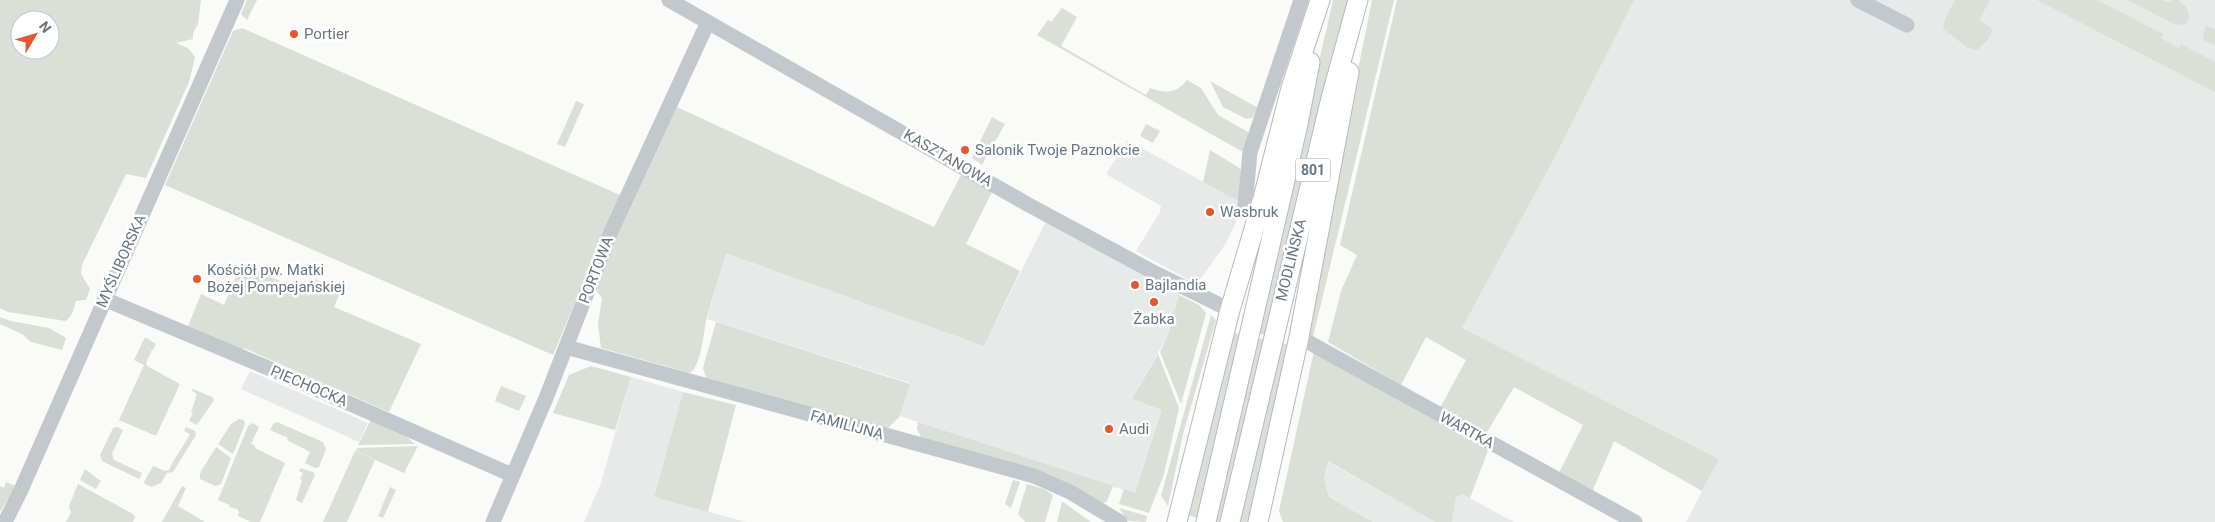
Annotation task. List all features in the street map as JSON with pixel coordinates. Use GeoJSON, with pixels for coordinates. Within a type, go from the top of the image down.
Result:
{"type":"FeatureCollection","features":[{"type":"Feature","properties":{"kind":"main road"},"geometry":{"type":"LineString","coordinates":[[1177,522],[1230,310],[1262,202],[1291,88],[1321,0]]}},
{"type":"Feature","properties":{"kind":"main road","name":"MODLIŃSKA"},"geometry":{"type":"LineString","coordinates":[[1206,522],[1298,124],[1321,0]]}},
{"type":"Feature","properties":{"kind":"main road","name":"MODLIŃSKA"},"geometry":{"type":"LineString","coordinates":[[1230,522],[1331,98],[1358,0]]}},
{"type":"Feature","properties":{"kind":"main road"},"geometry":{"type":"LineString","coordinates":[[1262,517],[1299,337],[1362,0]]}},
{"type":"Feature","properties":{"kind":"main road"},"geometry":{"type":"LineString","coordinates":[[1181,502],[1184,522]]}},
{"type":"Feature","properties":{"kind":"street","name":"MYŚLIBORSKA"},"geometry":{"type":"LineString","coordinates":[[5,522],[21,490],[237,0]]}},
{"type":"Feature","properties":{"kind":"street","name":"KASZTANOWA"},"geometry":{"type":"LineString","coordinates":[[669,0],[1044,213],[1230,310]]}},
{"type":"Feature","properties":{"kind":"street"},"geometry":{"type":"LineString","coordinates":[[1858,0],[1907,26]]}},
{"type":"Feature","properties":{"kind":"street"},"geometry":{"type":"LineString","coordinates":[[1245,206],[1250,152],[1296,2]]}},
{"type":"Feature","properties":{"kind":"street","name":"PORTOWA"},"geometry":{"type":"LineString","coordinates":[[493,522],[566,347],[610,234],[708,22]]}},
{"type":"Feature","properties":{"kind":"street","name":"PIECHOCKA"},"geometry":{"type":"LineString","coordinates":[[104,299],[280,373],[512,475]]}},
{"type":"Feature","properties":{"kind":"street","name":"WARTKA"},"geometry":{"type":"LineString","coordinates":[[1299,337],[1635,522]]}},
{"type":"Feature","properties":{"kind":"street","name":"FAMILIJNA"},"geometry":{"type":"LineString","coordinates":[[566,347],[1034,476],[1070,492],[1120,522]]}},
{"type":"Feature","properties":{"kind":"street"},"geometry":{"type":"LineString","coordinates":[[1171,522],[1181,502]]}},
{"type":"Feature","properties":{"kind":"shaded area"},"geometry":{"type":"Polygon","coordinates":[[[0,0],[201,0],[198,24],[193,33],[193,39],[176,43],[188,48],[195,57],[189,82],[146,178],[126,174],[82,265],[81,274],[90,289],[86,300],[76,301],[72,314],[66,321],[8,312],[0,308],[0,0]]]}},
{"type":"Feature","properties":{"kind":"shaded area"},"geometry":{"type":"Polygon","coordinates":[[[247,0],[257,0],[247,20],[241,14],[247,0]]]}},
{"type":"Feature","properties":{"kind":"shaded area"},"geometry":{"type":"Polygon","coordinates":[[[1333,0],[1348,0],[1312,136],[1265,335],[1257,333],[1333,0]]]}},
{"type":"Feature","properties":{"kind":"shaded area"},"geometry":{"type":"Polygon","coordinates":[[[1372,0],[1394,0],[1313,337],[1308,334],[1324,239],[1372,0]]]}},
{"type":"Feature","properties":{"kind":"shaded area"},"geometry":{"type":"Polygon","coordinates":[[[1397,0],[1634,0],[1556,155],[1462,328],[1719,459],[1702,491],[1614,441],[1592,492],[1559,473],[1583,425],[1514,387],[1486,434],[1440,408],[1466,360],[1426,337],[1401,385],[1328,342],[1341,291],[1357,255],[1340,245],[1397,0]]]}},
{"type":"Feature","properties":{"kind":"shaded area"},"geometry":{"type":"Polygon","coordinates":[[[1634,0],[2215,0],[2215,522],[1686,522],[1719,459],[1462,328],[1556,155],[1634,0]]]}},
{"type":"Feature","properties":{"kind":"shaded area"},"geometry":{"type":"Polygon","coordinates":[[[1955,0],[1990,0],[1979,20],[1993,29],[1987,41],[1977,50],[1968,48],[1943,29],[1945,19],[1955,0]]]}},
{"type":"Feature","properties":{"kind":"shaded area"},"geometry":{"type":"Polygon","coordinates":[[[2037,0],[2097,0],[2163,34],[2161,38],[2179,48],[2181,44],[2215,62],[2215,92],[2037,0]]]}},
{"type":"Feature","properties":{"kind":"shaded area"},"geometry":{"type":"Polygon","coordinates":[[[2128,0],[2162,0],[2170,2],[2171,0],[2178,0],[2187,8],[2189,18],[2185,24],[2176,25],[2128,0]]]}},
{"type":"Feature","properties":{"kind":"shaded area"},"geometry":{"type":"Polygon","coordinates":[[[1062,8],[1077,17],[1061,46],[1146,95],[1150,88],[1170,91],[1179,88],[1187,80],[1201,88],[1218,115],[1248,132],[1249,135],[1244,150],[1241,151],[1037,35],[1048,20],[1051,22],[1062,8]]]}},
{"type":"Feature","properties":{"kind":"shaded area"},"geometry":{"type":"Polygon","coordinates":[[[2206,26],[2215,29],[2215,45],[2204,40],[2203,36],[2206,26]]]}},
{"type":"Feature","properties":{"kind":"shaded area"},"geometry":{"type":"Polygon","coordinates":[[[242,28],[620,195],[553,355],[165,185],[233,31],[242,28]]]}},
{"type":"Feature","properties":{"kind":"shaded area"},"geometry":{"type":"Polygon","coordinates":[[[1210,81],[1258,108],[1252,118],[1246,119],[1223,107],[1210,81]]]}},
{"type":"Feature","properties":{"kind":"shaded area"},"geometry":{"type":"Polygon","coordinates":[[[576,101],[584,104],[565,147],[557,144],[576,101]]]}},
{"type":"Feature","properties":{"kind":"shaded area"},"geometry":{"type":"Polygon","coordinates":[[[677,107],[934,227],[961,175],[992,192],[966,244],[1020,271],[984,346],[726,253],[707,317],[700,356],[690,373],[601,348],[598,324],[602,298],[594,287],[677,107]]]}},
{"type":"Feature","properties":{"kind":"shaded area"},"geometry":{"type":"Polygon","coordinates":[[[992,117],[1005,124],[982,165],[972,158],[992,117]]]}},
{"type":"Feature","properties":{"kind":"shaded area"},"geometry":{"type":"Polygon","coordinates":[[[1146,124],[1160,131],[1153,143],[1140,136],[1146,124]]]}},
{"type":"Feature","properties":{"kind":"shaded area"},"geometry":{"type":"Polygon","coordinates":[[[1127,140],[1240,202],[1236,222],[1226,243],[1202,277],[1192,282],[1136,251],[1160,212],[1161,206],[1106,174],[1127,140]]]}},
{"type":"Feature","properties":{"kind":"shaded area"},"geometry":{"type":"Polygon","coordinates":[[[1210,150],[1242,171],[1240,202],[1203,182],[1210,150]]]}},
{"type":"Feature","properties":{"kind":"shaded area"},"geometry":{"type":"Polygon","coordinates":[[[1046,221],[1180,292],[1168,335],[1132,399],[1163,410],[1135,494],[900,416],[910,383],[707,319],[726,252],[984,346],[1046,221]]]}},
{"type":"Feature","properties":{"kind":"shaded area"},"geometry":{"type":"Polygon","coordinates":[[[241,265],[272,277],[308,295],[315,279],[327,284],[333,282],[343,286],[334,307],[421,344],[389,412],[244,348],[241,355],[186,331],[201,294],[224,305],[241,265]]]}},
{"type":"Feature","properties":{"kind":"shaded area"},"geometry":{"type":"Polygon","coordinates":[[[1179,295],[1199,305],[1206,313],[1181,404],[1160,352],[1168,335],[1179,295]]]}},
{"type":"Feature","properties":{"kind":"shaded area"},"geometry":{"type":"Polygon","coordinates":[[[1211,315],[1216,320],[1183,434],[1168,506],[1161,496],[1211,315]]]}},
{"type":"Feature","properties":{"kind":"shaded area"},"geometry":{"type":"Polygon","coordinates":[[[0,317],[49,328],[66,338],[62,350],[31,342],[22,334],[0,324],[0,317]]]}},
{"type":"Feature","properties":{"kind":"shaded area"},"geometry":{"type":"Polygon","coordinates":[[[716,322],[910,384],[900,416],[887,429],[706,378],[703,368],[716,322]]]}},
{"type":"Feature","properties":{"kind":"shaded area"},"geometry":{"type":"Polygon","coordinates":[[[1234,333],[1290,345],[1249,522],[1205,522],[1189,515],[1234,333]]]}},
{"type":"Feature","properties":{"kind":"shaded area"},"geometry":{"type":"Polygon","coordinates":[[[145,337],[156,344],[153,350],[142,345],[152,350],[146,363],[147,366],[180,384],[156,436],[119,420],[144,365],[134,360],[145,337]]]}},
{"type":"Feature","properties":{"kind":"shaded area"},"geometry":{"type":"Polygon","coordinates":[[[1314,351],[1489,448],[1470,498],[1462,494],[1456,497],[1452,522],[1435,522],[1328,461],[1324,478],[1329,497],[1373,522],[1283,522],[1279,511],[1314,351]]]}},
{"type":"Feature","properties":{"kind":"shaded area"},"geometry":{"type":"Polygon","coordinates":[[[1158,354],[1179,408],[1164,474],[1149,513],[1119,504],[1124,489],[1135,493],[1162,410],[1132,399],[1158,354]]]}},
{"type":"Feature","properties":{"kind":"shaded area"},"geometry":{"type":"Polygon","coordinates":[[[591,366],[631,377],[615,430],[553,413],[569,375],[591,366]]]}},
{"type":"Feature","properties":{"kind":"shaded area"},"geometry":{"type":"Polygon","coordinates":[[[250,371],[368,423],[359,442],[241,389],[250,371]]]}},
{"type":"Feature","properties":{"kind":"shaded area"},"geometry":{"type":"Polygon","coordinates":[[[631,377],[683,392],[654,497],[746,522],[584,522],[601,483],[631,377]]]}},
{"type":"Feature","properties":{"kind":"shaded area"},"geometry":{"type":"Polygon","coordinates":[[[501,386],[526,396],[519,411],[495,401],[501,386]]]}},
{"type":"Feature","properties":{"kind":"shaded area"},"geometry":{"type":"Polygon","coordinates":[[[193,389],[212,397],[214,400],[197,425],[189,421],[193,413],[191,412],[197,394],[192,391],[193,389]]]}},
{"type":"Feature","properties":{"kind":"shaded area"},"geometry":{"type":"Polygon","coordinates":[[[683,392],[736,405],[708,512],[654,497],[683,392]]]}},
{"type":"Feature","properties":{"kind":"shaded area"},"geometry":{"type":"Polygon","coordinates":[[[239,419],[244,420],[245,424],[233,454],[218,444],[231,424],[239,419]]]}},
{"type":"Feature","properties":{"kind":"shaded area"},"geometry":{"type":"Polygon","coordinates":[[[371,420],[401,432],[415,444],[358,445],[371,420]]]}},
{"type":"Feature","properties":{"kind":"shaded area"},"geometry":{"type":"Polygon","coordinates":[[[277,422],[323,442],[326,449],[319,467],[315,468],[305,463],[310,452],[287,440],[288,438],[270,430],[273,424],[277,422]]]}},
{"type":"Feature","properties":{"kind":"shaded area"},"geometry":{"type":"Polygon","coordinates":[[[918,422],[1113,486],[1107,501],[1099,507],[922,439],[917,429],[918,422]]]}},
{"type":"Feature","properties":{"kind":"shaded area"},"geometry":{"type":"Polygon","coordinates":[[[253,423],[259,427],[251,444],[255,448],[285,463],[260,522],[251,522],[238,516],[239,512],[237,509],[229,507],[230,505],[218,500],[248,426],[253,423]]]}},
{"type":"Feature","properties":{"kind":"shaded area"},"geometry":{"type":"Polygon","coordinates":[[[117,427],[123,430],[112,454],[114,460],[142,473],[139,479],[102,461],[100,455],[113,428],[117,427]]]}},
{"type":"Feature","properties":{"kind":"shaded area"},"geometry":{"type":"Polygon","coordinates":[[[186,427],[195,431],[196,435],[173,472],[167,473],[161,483],[151,487],[145,484],[144,482],[153,466],[165,471],[169,470],[190,434],[184,431],[186,427]]]}},
{"type":"Feature","properties":{"kind":"shaded area"},"geometry":{"type":"Polygon","coordinates":[[[418,446],[404,473],[356,451],[357,448],[418,446]]]}},
{"type":"Feature","properties":{"kind":"shaded area"},"geometry":{"type":"Polygon","coordinates":[[[216,447],[231,458],[221,484],[215,486],[200,479],[200,473],[216,447]]]}},
{"type":"Feature","properties":{"kind":"shaded area"},"geometry":{"type":"Polygon","coordinates":[[[355,451],[375,460],[347,522],[323,522],[355,451]]]}},
{"type":"Feature","properties":{"kind":"shaded area"},"geometry":{"type":"Polygon","coordinates":[[[1327,461],[1435,522],[1373,522],[1329,497],[1324,478],[1327,461]]]}},
{"type":"Feature","properties":{"kind":"shaded area"},"geometry":{"type":"Polygon","coordinates":[[[300,468],[313,472],[315,475],[302,503],[296,500],[303,473],[299,471],[300,468]]]}},
{"type":"Feature","properties":{"kind":"shaded area"},"geometry":{"type":"Polygon","coordinates":[[[85,469],[101,481],[96,489],[80,480],[85,469]]]}},
{"type":"Feature","properties":{"kind":"shaded area"},"geometry":{"type":"Polygon","coordinates":[[[1013,480],[1020,482],[1011,508],[1005,504],[1013,480]]]}},
{"type":"Feature","properties":{"kind":"shaded area"},"geometry":{"type":"Polygon","coordinates":[[[6,482],[16,486],[0,512],[0,486],[4,488],[6,482]]]}},
{"type":"Feature","properties":{"kind":"shaded area"},"geometry":{"type":"Polygon","coordinates":[[[78,484],[133,514],[135,517],[133,522],[66,522],[71,512],[69,506],[78,484]]]}},
{"type":"Feature","properties":{"kind":"shaded area"},"geometry":{"type":"Polygon","coordinates":[[[1027,484],[1044,489],[1053,495],[1045,522],[1025,522],[1018,514],[1027,484]]]}},
{"type":"Feature","properties":{"kind":"shaded area"},"geometry":{"type":"Polygon","coordinates":[[[182,486],[186,488],[178,506],[205,522],[162,522],[182,486]]]}},
{"type":"Feature","properties":{"kind":"shaded area"},"geometry":{"type":"Polygon","coordinates":[[[390,487],[396,490],[383,518],[378,516],[390,487]]]}},
{"type":"Feature","properties":{"kind":"shaded area"},"geometry":{"type":"Polygon","coordinates":[[[1462,494],[1514,522],[1452,522],[1456,496],[1462,494]]]}},
{"type":"Feature","properties":{"kind":"shaded area"},"geometry":{"type":"Polygon","coordinates":[[[1063,502],[1091,522],[1057,522],[1063,502]]]}},
{"type":"Feature","properties":{"kind":"shaded area"},"geometry":{"type":"Polygon","coordinates":[[[1119,508],[1147,516],[1146,522],[1128,521],[1119,508]]]}},
{"type":"Feature","properties":{"kind":"place","name":"Portier"},"geometry":{"type":"Point","coordinates":[294,34]}},
{"type":"Feature","properties":{"kind":"place","name":"Salonik Twoje Paznokcie"},"geometry":{"type":"Point","coordinates":[965,150]}},
{"type":"Feature","properties":{"kind":"place","name":"Wasbruk"},"geometry":{"type":"Point","coordinates":[1210,212]}},
{"type":"Feature","properties":{"kind":"place","name":"Kościół pw. Matki Bożej Pompejańskiej"},"geometry":{"type":"Point","coordinates":[197,279]}},
{"type":"Feature","properties":{"kind":"place","name":"Bajlandia"},"geometry":{"type":"Point","coordinates":[1135,285]}},
{"type":"Feature","properties":{"kind":"place","name":"Żabka"},"geometry":{"type":"Point","coordinates":[1154,302]}},
{"type":"Feature","properties":{"kind":"place","name":"Audi"},"geometry":{"type":"Point","coordinates":[1109,429]}}]}
